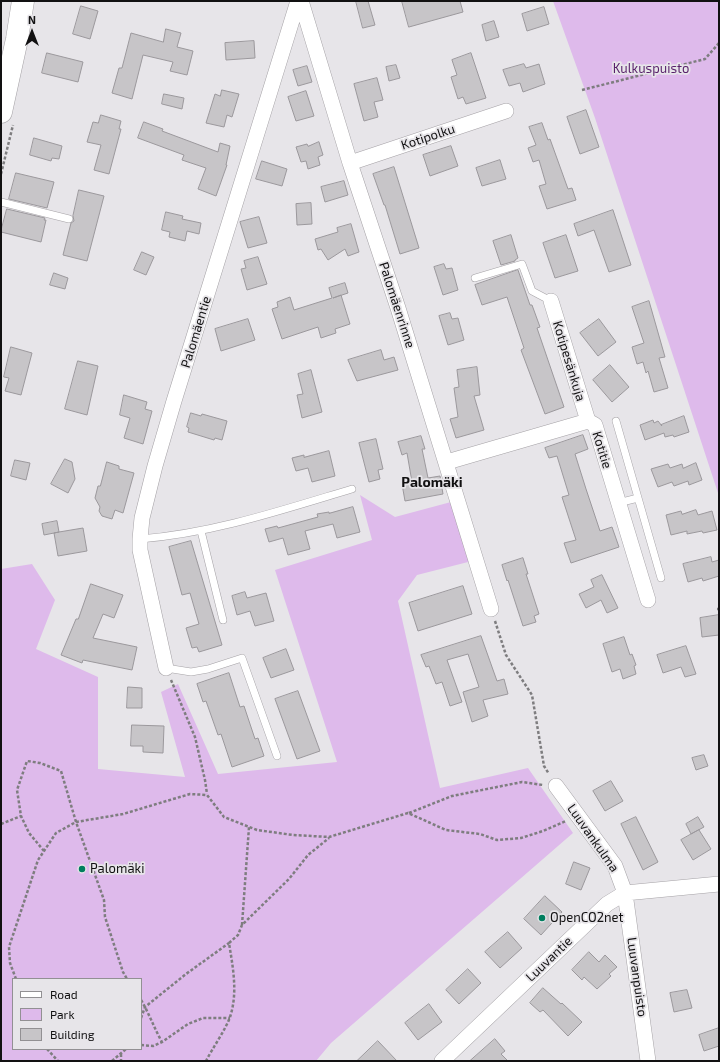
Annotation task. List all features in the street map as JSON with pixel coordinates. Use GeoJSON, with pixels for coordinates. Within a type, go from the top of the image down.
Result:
{"type":"FeatureCollection","features":[{"type":"Feature","properties":{"kind":"main road"},"geometry":{"type":"LineString","coordinates":[[1,112],[4,82],[23,1]]}},
{"type":"Feature","properties":{"kind":"street","name":"Palomäenrinne"},"geometry":{"type":"LineString","coordinates":[[299,1],[398,308],[491,610]]}},
{"type":"Feature","properties":{"kind":"street","name":"Palomäentie"},"geometry":{"type":"LineString","coordinates":[[166,668],[140,550],[142,518],[155,466],[299,1]]}},
{"type":"Feature","properties":{"kind":"street","name":"Kotipolku"},"geometry":{"type":"LineString","coordinates":[[350,163],[506,111]]}},
{"type":"Feature","properties":{"kind":"street","name":"Kotipesänkuja"},"geometry":{"type":"LineString","coordinates":[[551,301],[588,421]]}},
{"type":"Feature","properties":{"kind":"street","name":"Kotitie"},"geometry":{"type":"LineString","coordinates":[[446,462],[588,421],[595,426],[648,600]]}},
{"type":"Feature","properties":{"kind":"street","name":"Luuvankulma"},"geometry":{"type":"LineString","coordinates":[[556,786],[615,866],[625,893]]}},
{"type":"Feature","properties":{"kind":"street","name":"Luuvantie"},"geometry":{"type":"LineString","coordinates":[[442,1061],[607,904],[625,893],[719,884]]}},
{"type":"Feature","properties":{"kind":"street","name":"Luuvanpuisto"},"geometry":{"type":"LineString","coordinates":[[625,893],[648,1061]]}},
{"type":"Feature","properties":{"kind":"lane"},"geometry":{"type":"LineString","coordinates":[[1,202],[69,219]]}},
{"type":"Feature","properties":{"kind":"lane"},"geometry":{"type":"LineString","coordinates":[[475,278],[522,264],[532,291],[551,301]]}},
{"type":"Feature","properties":{"kind":"lane"},"geometry":{"type":"LineString","coordinates":[[616,421],[661,578]]}},
{"type":"Feature","properties":{"kind":"lane"},"geometry":{"type":"LineString","coordinates":[[140,539],[201,531],[246,521],[352,489]]}},
{"type":"Feature","properties":{"kind":"lane"},"geometry":{"type":"LineString","coordinates":[[618,504],[638,498]]}},
{"type":"Feature","properties":{"kind":"lane"},"geometry":{"type":"LineString","coordinates":[[201,531],[224,620]]}},
{"type":"Feature","properties":{"kind":"lane"},"geometry":{"type":"LineString","coordinates":[[166,668],[191,672],[208,669],[242,658],[277,756]]}},
{"type":"Feature","properties":{"kind":"path"},"geometry":{"type":"LineString","coordinates":[[582,90],[705,59],[719,43]]}},
{"type":"Feature","properties":{"kind":"path"},"geometry":{"type":"LineString","coordinates":[[491,610],[506,655],[532,695],[544,766],[556,786]]}},
{"type":"Feature","properties":{"kind":"path"},"geometry":{"type":"LineString","coordinates":[[166,668],[195,737],[207,795],[224,817],[257,830],[293,835],[329,837],[408,813],[452,796],[522,782],[556,786]]}},
{"type":"Feature","properties":{"kind":"path"},"geometry":{"type":"LineString","coordinates":[[44,851],[29,833],[20,816],[17,790],[26,761],[40,763],[61,771],[76,822],[104,900],[105,917],[123,972],[126,978]]}},
{"type":"Feature","properties":{"kind":"path"},"geometry":{"type":"LineString","coordinates":[[16,978],[10,963],[9,947],[38,860],[56,833],[76,822],[123,814],[190,794],[207,795]]}},
{"type":"Feature","properties":{"kind":"path"},"geometry":{"type":"LineString","coordinates":[[408,813],[446,830],[480,834],[497,840],[521,838],[577,815]]}},
{"type":"Feature","properties":{"kind":"path"},"geometry":{"type":"LineString","coordinates":[[1,824],[20,816]]}},
{"type":"Feature","properties":{"kind":"path"},"geometry":{"type":"LineString","coordinates":[[142,1015],[145,1007],[238,935],[242,925],[249,827]]}},
{"type":"Feature","properties":{"kind":"path"},"geometry":{"type":"LineString","coordinates":[[242,925],[290,879],[308,855],[329,837]]}},
{"type":"Feature","properties":{"kind":"path"},"geometry":{"type":"LineString","coordinates":[[206,1061],[230,1018],[235,996],[229,943]]}},
{"type":"Feature","properties":{"kind":"path"},"geometry":{"type":"LineString","coordinates":[[142,1002],[155,1031],[162,1042]]}},
{"type":"Feature","properties":{"kind":"path"},"geometry":{"type":"LineString","coordinates":[[142,1046],[153,1046],[162,1042],[188,1024],[203,1018],[230,1018]]}},
{"type":"Feature","properties":{"kind":"path"},"geometry":{"type":"LineString","coordinates":[[48,1050],[58,1061]]}},
{"type":"Feature","properties":{"kind":"path"},"geometry":{"type":"LineString","coordinates":[[112,1061],[125,1050]]}},
{"type":"Feature","properties":{"kind":"path"},"geometry":{"type":"LineString","coordinates":[[121,1054],[121,1061]]}},
{"type":"Feature","properties":{"kind":"green space","name":"Kulkuspuisto"},"geometry":{"type":"Polygon","coordinates":[[[553,1],[719,1],[719,496],[595,118],[553,1]]]}},
{"type":"Feature","properties":{"kind":"green space"},"geometry":{"type":"Polygon","coordinates":[[[360,495],[395,517],[451,502],[472,561],[417,575],[398,601],[440,788],[528,768],[573,833],[331,1043],[316,1061],[1,1061],[1,569],[32,564],[55,600],[36,649],[98,677],[98,769],[185,777],[161,692],[178,684],[218,774],[337,762],[275,570],[372,540],[360,495]]]}},
{"type":"Feature","properties":{"kind":"building"},"geometry":{"type":"Polygon","coordinates":[[[356,1],[368,1],[375,25],[363,28],[356,1]]]}},
{"type":"Feature","properties":{"kind":"building"},"geometry":{"type":"Polygon","coordinates":[[[402,1],[460,1],[463,12],[409,27],[402,1]]]}},
{"type":"Feature","properties":{"kind":"building"},"geometry":{"type":"Polygon","coordinates":[[[81,6],[98,11],[90,39],[73,34],[81,6]]]}},
{"type":"Feature","properties":{"kind":"building"},"geometry":{"type":"Polygon","coordinates":[[[544,7],[549,24],[527,31],[522,14],[544,7]]]}},
{"type":"Feature","properties":{"kind":"building"},"geometry":{"type":"Polygon","coordinates":[[[494,21],[499,37],[486,41],[482,25],[494,21]]]}},
{"type":"Feature","properties":{"kind":"building"},"geometry":{"type":"Polygon","coordinates":[[[166,29],[181,33],[177,47],[193,51],[187,75],[170,71],[173,62],[143,55],[132,99],[112,93],[119,68],[122,68],[131,33],[163,42],[166,29]]]}},
{"type":"Feature","properties":{"kind":"building"},"geometry":{"type":"Polygon","coordinates":[[[254,41],[255,58],[226,60],[225,43],[254,41]]]}},
{"type":"Feature","properties":{"kind":"building"},"geometry":{"type":"Polygon","coordinates":[[[47,53],[83,62],[78,82],[42,73],[47,53]]]}},
{"type":"Feature","properties":{"kind":"building"},"geometry":{"type":"Polygon","coordinates":[[[471,53],[486,98],[466,104],[463,97],[458,99],[451,77],[457,75],[452,60],[471,53]]]}},
{"type":"Feature","properties":{"kind":"building"},"geometry":{"type":"Polygon","coordinates":[[[524,64],[526,68],[539,64],[545,84],[523,92],[520,83],[509,86],[503,70],[524,64]]]}},
{"type":"Feature","properties":{"kind":"building"},"geometry":{"type":"Polygon","coordinates":[[[396,65],[400,78],[389,81],[386,67],[396,65]]]}},
{"type":"Feature","properties":{"kind":"building"},"geometry":{"type":"Polygon","coordinates":[[[307,66],[312,82],[298,86],[293,70],[307,66]]]}},
{"type":"Feature","properties":{"kind":"building"},"geometry":{"type":"Polygon","coordinates":[[[377,78],[383,100],[374,102],[378,117],[364,121],[354,84],[377,78]]]}},
{"type":"Feature","properties":{"kind":"building"},"geometry":{"type":"Polygon","coordinates":[[[222,90],[239,94],[232,117],[227,115],[224,127],[206,123],[215,94],[220,96],[222,90]]]}},
{"type":"Feature","properties":{"kind":"building"},"geometry":{"type":"Polygon","coordinates":[[[306,91],[314,116],[296,121],[288,97],[306,91]]]}},
{"type":"Feature","properties":{"kind":"building"},"geometry":{"type":"Polygon","coordinates":[[[164,94],[184,98],[182,109],[162,104],[164,94]]]}},
{"type":"Feature","properties":{"kind":"building"},"geometry":{"type":"Polygon","coordinates":[[[586,110],[599,147],[580,154],[567,117],[586,110]]]}},
{"type":"Feature","properties":{"kind":"building"},"geometry":{"type":"Polygon","coordinates":[[[101,115],[121,121],[119,129],[121,129],[109,174],[94,170],[101,145],[87,142],[93,122],[98,123],[101,115]]]}},
{"type":"Feature","properties":{"kind":"building"},"geometry":{"type":"Polygon","coordinates":[[[144,122],[163,129],[162,131],[218,152],[220,143],[230,146],[227,165],[216,196],[198,189],[206,168],[182,160],[184,155],[138,138],[144,122]]]}},
{"type":"Feature","properties":{"kind":"building"},"geometry":{"type":"Polygon","coordinates":[[[542,123],[548,140],[550,139],[568,189],[572,188],[576,200],[547,209],[539,186],[546,184],[539,160],[533,162],[528,148],[536,145],[529,127],[542,123]]]}},
{"type":"Feature","properties":{"kind":"building"},"geometry":{"type":"Polygon","coordinates":[[[34,138],[62,146],[59,159],[52,158],[51,161],[30,155],[34,138]]]}},
{"type":"Feature","properties":{"kind":"building"},"geometry":{"type":"Polygon","coordinates":[[[319,142],[323,155],[318,157],[320,165],[308,169],[306,161],[301,162],[296,147],[307,144],[308,146],[319,142]]]}},
{"type":"Feature","properties":{"kind":"building"},"geometry":{"type":"Polygon","coordinates":[[[451,146],[458,166],[430,176],[423,155],[451,146]]]}},
{"type":"Feature","properties":{"kind":"building"},"geometry":{"type":"Polygon","coordinates":[[[500,160],[506,179],[482,186],[476,168],[500,160]]]}},
{"type":"Feature","properties":{"kind":"building"},"geometry":{"type":"Polygon","coordinates":[[[262,161],[287,169],[282,186],[256,179],[262,161]]]}},
{"type":"Feature","properties":{"kind":"building"},"geometry":{"type":"Polygon","coordinates":[[[394,167],[419,248],[400,254],[385,205],[373,174],[394,167]]]}},
{"type":"Feature","properties":{"kind":"building"},"geometry":{"type":"Polygon","coordinates":[[[16,173],[54,182],[47,208],[9,199],[16,173]]]}},
{"type":"Feature","properties":{"kind":"building"},"geometry":{"type":"Polygon","coordinates":[[[344,181],[348,195],[325,202],[321,187],[344,181]]]}},
{"type":"Feature","properties":{"kind":"building"},"geometry":{"type":"Polygon","coordinates":[[[79,190],[104,196],[87,261],[63,255],[71,223],[74,221],[73,216],[79,190]]]}},
{"type":"Feature","properties":{"kind":"building"},"geometry":{"type":"Polygon","coordinates":[[[311,203],[312,224],[297,225],[296,204],[311,203]]]}},
{"type":"Feature","properties":{"kind":"building"},"geometry":{"type":"Polygon","coordinates":[[[7,209],[45,218],[44,220],[46,220],[41,242],[1,232],[7,209]]]}},
{"type":"Feature","properties":{"kind":"building"},"geometry":{"type":"Polygon","coordinates":[[[613,210],[631,265],[609,272],[594,230],[578,236],[574,224],[613,210]]]}},
{"type":"Feature","properties":{"kind":"building"},"geometry":{"type":"Polygon","coordinates":[[[166,212],[183,216],[182,219],[201,223],[199,234],[187,231],[185,241],[169,237],[170,232],[162,230],[166,212]]]}},
{"type":"Feature","properties":{"kind":"building"},"geometry":{"type":"Polygon","coordinates":[[[259,217],[267,243],[248,248],[240,222],[259,217]]]}},
{"type":"Feature","properties":{"kind":"building"},"geometry":{"type":"Polygon","coordinates":[[[351,224],[359,252],[348,256],[345,249],[328,260],[321,249],[318,250],[315,239],[338,232],[337,228],[351,224]]]}},
{"type":"Feature","properties":{"kind":"building"},"geometry":{"type":"Polygon","coordinates":[[[511,235],[518,258],[515,261],[501,265],[493,241],[511,235]]]}},
{"type":"Feature","properties":{"kind":"building"},"geometry":{"type":"Polygon","coordinates":[[[566,235],[578,271],[555,278],[543,243],[566,235]]]}},
{"type":"Feature","properties":{"kind":"building"},"geometry":{"type":"Polygon","coordinates":[[[142,252],[154,257],[146,275],[134,270],[142,252]]]}},
{"type":"Feature","properties":{"kind":"building"},"geometry":{"type":"Polygon","coordinates":[[[258,257],[267,284],[247,290],[241,269],[246,268],[244,261],[258,257]]]}},
{"type":"Feature","properties":{"kind":"building"},"geometry":{"type":"Polygon","coordinates":[[[444,264],[446,269],[452,268],[458,290],[443,295],[434,267],[444,264]]]}},
{"type":"Feature","properties":{"kind":"building"},"geometry":{"type":"Polygon","coordinates":[[[518,270],[530,305],[532,305],[540,327],[537,328],[564,407],[545,414],[521,350],[524,348],[507,297],[482,305],[475,285],[518,270]]]}},
{"type":"Feature","properties":{"kind":"building"},"geometry":{"type":"Polygon","coordinates":[[[54,273],[68,278],[65,289],[50,285],[54,273]]]}},
{"type":"Feature","properties":{"kind":"building"},"geometry":{"type":"Polygon","coordinates":[[[345,283],[348,293],[341,295],[350,324],[335,329],[336,333],[321,338],[318,327],[282,339],[272,309],[278,307],[277,302],[290,297],[294,310],[332,298],[329,288],[345,283]]]}},
{"type":"Feature","properties":{"kind":"building"},"geometry":{"type":"Polygon","coordinates":[[[649,301],[665,357],[659,358],[668,388],[654,392],[648,371],[646,373],[643,362],[637,364],[632,347],[644,343],[632,307],[649,301]]]}},
{"type":"Feature","properties":{"kind":"building"},"geometry":{"type":"Polygon","coordinates":[[[450,313],[452,319],[458,318],[464,340],[448,345],[439,316],[450,313]]]}},
{"type":"Feature","properties":{"kind":"building"},"geometry":{"type":"Polygon","coordinates":[[[248,319],[255,340],[221,351],[215,329],[248,319]]]}},
{"type":"Feature","properties":{"kind":"building"},"geometry":{"type":"Polygon","coordinates":[[[599,319],[616,342],[598,356],[580,333],[599,319]]]}},
{"type":"Feature","properties":{"kind":"building"},"geometry":{"type":"Polygon","coordinates":[[[11,347],[32,353],[21,395],[5,391],[9,378],[4,377],[11,347]]]}},
{"type":"Feature","properties":{"kind":"building"},"geometry":{"type":"Polygon","coordinates":[[[381,350],[384,360],[394,357],[398,370],[357,381],[348,360],[381,350]]]}},
{"type":"Feature","properties":{"kind":"building"},"geometry":{"type":"Polygon","coordinates":[[[78,361],[98,366],[87,415],[65,409],[78,361]]]}},
{"type":"Feature","properties":{"kind":"building"},"geometry":{"type":"Polygon","coordinates":[[[610,365],[629,387],[612,402],[593,380],[610,365]]]}},
{"type":"Feature","properties":{"kind":"building"},"geometry":{"type":"Polygon","coordinates":[[[477,367],[480,395],[474,396],[484,430],[456,438],[450,419],[458,417],[454,388],[459,387],[457,370],[477,367]]]}},
{"type":"Feature","properties":{"kind":"building"},"geometry":{"type":"Polygon","coordinates":[[[311,370],[322,412],[302,418],[297,395],[303,394],[298,374],[311,370]]]}},
{"type":"Feature","properties":{"kind":"building"},"geometry":{"type":"Polygon","coordinates":[[[124,395],[147,402],[145,409],[152,411],[143,444],[124,438],[130,418],[120,415],[124,395]]]}},
{"type":"Feature","properties":{"kind":"building"},"geometry":{"type":"Polygon","coordinates":[[[191,413],[201,416],[202,414],[227,421],[222,440],[215,438],[214,440],[188,432],[189,428],[187,427],[191,413]]]}},
{"type":"Feature","properties":{"kind":"building"},"geometry":{"type":"Polygon","coordinates":[[[684,416],[689,432],[674,437],[673,435],[665,437],[664,433],[645,440],[640,425],[653,420],[654,423],[658,421],[661,425],[684,416]]]}},
{"type":"Feature","properties":{"kind":"building"},"geometry":{"type":"Polygon","coordinates":[[[583,435],[588,449],[575,454],[586,489],[600,531],[612,527],[619,547],[571,563],[564,543],[576,540],[562,497],[569,495],[557,456],[549,458],[545,448],[583,435]]]}},
{"type":"Feature","properties":{"kind":"building"},"geometry":{"type":"Polygon","coordinates":[[[421,436],[425,449],[422,449],[428,478],[440,476],[443,494],[405,501],[402,484],[412,482],[407,453],[402,455],[398,442],[421,436]]]}},
{"type":"Feature","properties":{"kind":"building"},"geometry":{"type":"Polygon","coordinates":[[[376,439],[383,469],[378,470],[380,479],[369,482],[359,443],[376,439]]]}},
{"type":"Feature","properties":{"kind":"building"},"geometry":{"type":"Polygon","coordinates":[[[329,451],[335,476],[312,482],[308,468],[296,471],[292,458],[304,455],[304,457],[329,451]]]}},
{"type":"Feature","properties":{"kind":"building"},"geometry":{"type":"Polygon","coordinates":[[[65,459],[72,462],[75,479],[68,493],[51,484],[65,459]]]}},
{"type":"Feature","properties":{"kind":"building"},"geometry":{"type":"Polygon","coordinates":[[[15,460],[30,463],[26,480],[11,476],[15,460]]]}},
{"type":"Feature","properties":{"kind":"building"},"geometry":{"type":"Polygon","coordinates":[[[107,462],[119,466],[119,469],[134,473],[123,513],[115,510],[112,519],[102,516],[99,511],[100,507],[95,498],[107,462]]]}},
{"type":"Feature","properties":{"kind":"building"},"geometry":{"type":"Polygon","coordinates":[[[696,463],[702,480],[689,485],[688,481],[674,486],[672,482],[658,487],[651,469],[668,464],[670,468],[682,464],[683,468],[696,463]]]}},
{"type":"Feature","properties":{"kind":"building"},"geometry":{"type":"Polygon","coordinates":[[[353,507],[360,532],[337,538],[333,524],[305,531],[310,549],[288,555],[283,538],[269,542],[265,529],[277,526],[278,528],[318,517],[317,514],[329,513],[353,507]]]}},
{"type":"Feature","properties":{"kind":"building"},"geometry":{"type":"Polygon","coordinates":[[[696,510],[698,515],[712,511],[717,530],[687,534],[687,531],[671,535],[666,515],[681,511],[682,514],[696,510]]]}},
{"type":"Feature","properties":{"kind":"building"},"geometry":{"type":"Polygon","coordinates":[[[57,521],[59,532],[83,528],[87,551],[58,556],[54,533],[44,535],[42,524],[57,521]]]}},
{"type":"Feature","properties":{"kind":"building"},"geometry":{"type":"Polygon","coordinates":[[[191,541],[222,645],[199,652],[197,647],[192,648],[186,628],[199,624],[190,593],[182,595],[169,547],[191,541]]]}},
{"type":"Feature","properties":{"kind":"building"},"geometry":{"type":"Polygon","coordinates":[[[711,557],[712,562],[719,560],[719,576],[703,581],[702,578],[688,582],[683,564],[711,557]]]}},
{"type":"Feature","properties":{"kind":"building"},"geometry":{"type":"Polygon","coordinates":[[[523,558],[528,574],[526,574],[539,614],[534,616],[536,622],[523,626],[502,565],[523,558]]]}},
{"type":"Feature","properties":{"kind":"building"},"geometry":{"type":"Polygon","coordinates":[[[602,575],[618,608],[607,613],[601,600],[586,608],[579,594],[594,587],[591,580],[602,575]]]}},
{"type":"Feature","properties":{"kind":"building"},"geometry":{"type":"Polygon","coordinates":[[[91,584],[123,595],[114,618],[103,614],[93,638],[137,647],[132,670],[83,660],[82,663],[61,655],[76,619],[78,619],[91,584]]]}},
{"type":"Feature","properties":{"kind":"building"},"geometry":{"type":"Polygon","coordinates":[[[463,586],[472,614],[418,631],[409,603],[463,586]]]}},
{"type":"Feature","properties":{"kind":"building"},"geometry":{"type":"Polygon","coordinates":[[[245,592],[247,598],[266,593],[274,621],[255,626],[250,611],[237,615],[232,596],[245,592]]]}},
{"type":"Feature","properties":{"kind":"building"},"geometry":{"type":"Polygon","coordinates":[[[719,615],[719,635],[702,637],[700,618],[719,615]]]}},
{"type":"Feature","properties":{"kind":"building"},"geometry":{"type":"Polygon","coordinates":[[[481,636],[497,681],[504,679],[508,694],[483,700],[488,716],[472,722],[463,692],[479,687],[468,654],[447,660],[462,702],[450,706],[442,682],[436,684],[429,666],[426,667],[421,655],[481,636]]]}},
{"type":"Feature","properties":{"kind":"building"},"geometry":{"type":"Polygon","coordinates":[[[624,637],[630,655],[632,654],[636,665],[634,666],[636,674],[623,679],[620,669],[612,672],[603,644],[624,637]]]}},
{"type":"Feature","properties":{"kind":"building"},"geometry":{"type":"Polygon","coordinates":[[[686,646],[696,674],[685,677],[681,667],[663,673],[657,655],[686,646]]]}},
{"type":"Feature","properties":{"kind":"building"},"geometry":{"type":"Polygon","coordinates":[[[286,649],[294,670],[271,678],[263,658],[286,649]]]}},
{"type":"Feature","properties":{"kind":"building"},"geometry":{"type":"Polygon","coordinates":[[[229,673],[240,707],[244,706],[255,739],[258,738],[264,756],[232,767],[221,734],[218,735],[206,701],[203,702],[197,684],[229,673]]]}},
{"type":"Feature","properties":{"kind":"building"},"geometry":{"type":"Polygon","coordinates":[[[128,687],[142,688],[142,708],[127,708],[128,687]]]}},
{"type":"Feature","properties":{"kind":"building"},"geometry":{"type":"Polygon","coordinates":[[[298,691],[320,751],[297,759],[275,699],[298,691]]]}},
{"type":"Feature","properties":{"kind":"building"},"geometry":{"type":"Polygon","coordinates":[[[132,725],[164,726],[163,753],[143,752],[143,746],[131,746],[132,725]]]}},
{"type":"Feature","properties":{"kind":"building"},"geometry":{"type":"Polygon","coordinates":[[[704,755],[708,766],[696,770],[692,758],[704,755]]]}},
{"type":"Feature","properties":{"kind":"building"},"geometry":{"type":"Polygon","coordinates":[[[611,781],[623,801],[605,811],[593,791],[611,781]]]}},
{"type":"Feature","properties":{"kind":"building"},"geometry":{"type":"Polygon","coordinates":[[[636,817],[658,862],[643,870],[621,824],[636,817]]]}},
{"type":"Feature","properties":{"kind":"building"},"geometry":{"type":"Polygon","coordinates":[[[698,817],[704,827],[691,834],[686,824],[698,817]]]}},
{"type":"Feature","properties":{"kind":"building"},"geometry":{"type":"Polygon","coordinates":[[[699,830],[711,849],[693,860],[681,840],[699,830]]]}},
{"type":"Feature","properties":{"kind":"building"},"geometry":{"type":"Polygon","coordinates":[[[574,862],[590,868],[581,890],[566,884],[574,862]]]}},
{"type":"Feature","properties":{"kind":"building"},"geometry":{"type":"Polygon","coordinates":[[[545,896],[562,912],[541,935],[524,919],[545,896]]]}},
{"type":"Feature","properties":{"kind":"building"},"geometry":{"type":"Polygon","coordinates":[[[508,932],[522,948],[500,968],[485,952],[508,932]]]}},
{"type":"Feature","properties":{"kind":"building"},"geometry":{"type":"Polygon","coordinates":[[[589,952],[599,962],[605,955],[617,967],[609,974],[611,976],[597,989],[584,977],[582,980],[572,970],[589,952]]]}},
{"type":"Feature","properties":{"kind":"building"},"geometry":{"type":"Polygon","coordinates":[[[468,969],[481,983],[459,1004],[446,990],[468,969]]]}},
{"type":"Feature","properties":{"kind":"building"},"geometry":{"type":"Polygon","coordinates":[[[543,988],[582,1022],[568,1036],[543,1010],[540,1012],[530,1003],[543,988]]]}},
{"type":"Feature","properties":{"kind":"building"},"geometry":{"type":"Polygon","coordinates":[[[687,990],[692,1008],[674,1012],[670,993],[687,990]]]}},
{"type":"Feature","properties":{"kind":"building"},"geometry":{"type":"Polygon","coordinates":[[[429,1004],[442,1022],[418,1040],[405,1023],[429,1004]]]}},
{"type":"Feature","properties":{"kind":"building"},"geometry":{"type":"Polygon","coordinates":[[[719,1028],[719,1046],[704,1051],[699,1035],[719,1028]]]}},
{"type":"Feature","properties":{"kind":"building"},"geometry":{"type":"Polygon","coordinates":[[[495,1039],[505,1051],[501,1054],[508,1061],[470,1061],[495,1039]]]}},
{"type":"Feature","properties":{"kind":"building"},"geometry":{"type":"Polygon","coordinates":[[[378,1041],[397,1061],[357,1061],[378,1041]]]}},
{"type":"Feature","properties":{"kind":"place","name":"Palomäki"},"geometry":{"type":"Point","coordinates":[82,869]}},
{"type":"Feature","properties":{"kind":"place","name":"OpenCO2net"},"geometry":{"type":"Point","coordinates":[542,918]}},
{"type":"Feature","properties":{"kind":"district","name":"Palomäki"},"geometry":{"type":"Point","coordinates":[432,482]}}]}
